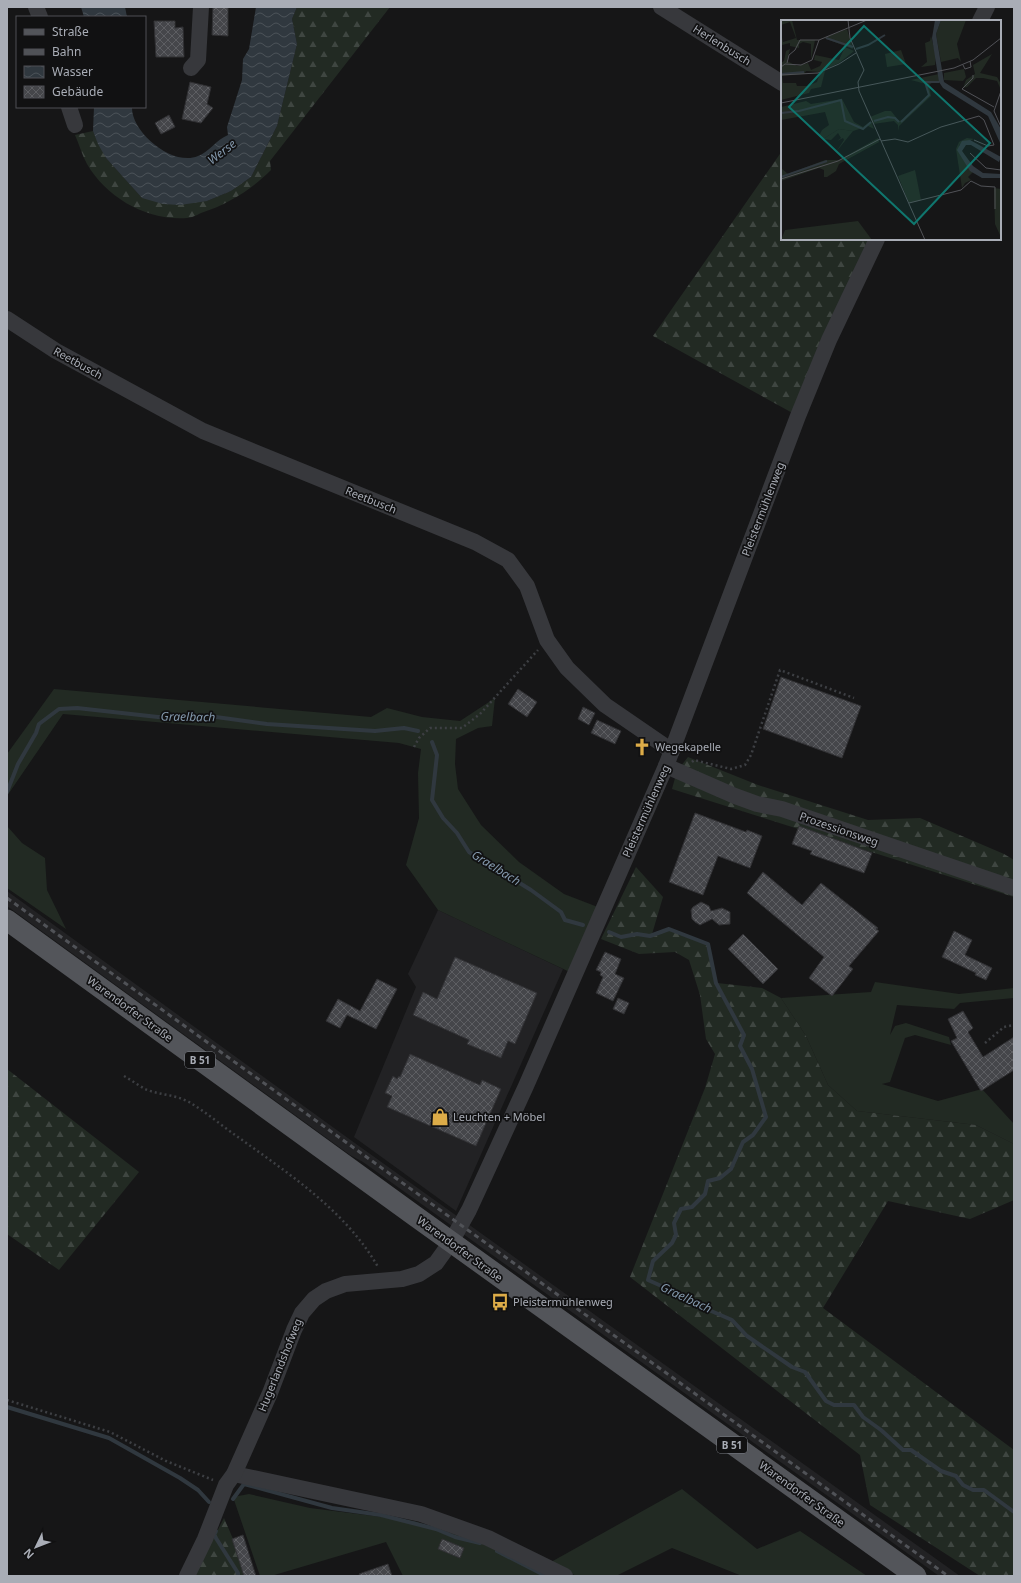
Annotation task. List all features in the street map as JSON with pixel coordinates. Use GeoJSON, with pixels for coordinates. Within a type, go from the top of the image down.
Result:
{"type":"FeatureCollection","features":[{"type":"Feature","properties":{"kind":"main road","name":"Warendorfer Straße"},"geometry":{"type":"LineString","coordinates":[[7,920],[451,1242],[916,1576]]}},
{"type":"Feature","properties":{"kind":"street"},"geometry":{"type":"LineString","coordinates":[[191,68],[198,60],[201,7]]}},
{"type":"Feature","properties":{"kind":"street","name":"Herlenbusch"},"geometry":{"type":"LineString","coordinates":[[661,7],[781,82]]}},
{"type":"Feature","properties":{"kind":"street"},"geometry":{"type":"LineString","coordinates":[[980,20],[987,7]]}},
{"type":"Feature","properties":{"kind":"street"},"geometry":{"type":"LineString","coordinates":[[69,108],[75,125]]}},
{"type":"Feature","properties":{"kind":"street","name":"Pleistermühlenweg"},"geometry":{"type":"LineString","coordinates":[[451,1242],[469,1210],[671,769],[672,751],[798,416],[829,340],[877,240]]}},
{"type":"Feature","properties":{"kind":"street","name":"Reetbusch"},"geometry":{"type":"LineString","coordinates":[[7,319],[56,351],[203,431],[475,542],[508,560],[527,586],[547,640],[567,668],[605,706],[672,751]]}},
{"type":"Feature","properties":{"kind":"street","name":"Prozessionsweg"},"geometry":{"type":"LineString","coordinates":[[671,769],[757,804],[782,809],[1014,888]]}},
{"type":"Feature","properties":{"kind":"street","name":"Hugerlandshofweg"},"geometry":{"type":"LineString","coordinates":[[187,1576],[270,1393],[302,1313],[314,1299],[326,1291],[345,1284],[402,1279],[419,1274],[436,1263],[451,1242]]}},
{"type":"Feature","properties":{"kind":"street"},"geometry":{"type":"LineString","coordinates":[[230,1480],[421,1514],[488,1538],[565,1576]]}},
{"type":"Feature","properties":{"kind":"path"},"geometry":{"type":"LineString","coordinates":[[414,747],[419,738],[430,728],[462,728],[480,714],[547,640]]}},
{"type":"Feature","properties":{"kind":"path"},"geometry":{"type":"LineString","coordinates":[[671,769],[694,760],[731,769],[745,765],[751,755],[780,670],[854,698]]}},
{"type":"Feature","properties":{"kind":"path"},"geometry":{"type":"LineString","coordinates":[[985,1043],[1004,1027],[1014,1025]]}},
{"type":"Feature","properties":{"kind":"path"},"geometry":{"type":"LineString","coordinates":[[124,1076],[146,1089],[167,1093],[188,1102],[298,1182],[344,1222],[374,1261],[382,1281]]}},
{"type":"Feature","properties":{"kind":"path"},"geometry":{"type":"LineString","coordinates":[[7,1400],[110,1432],[166,1461],[230,1480]]}},
{"type":"Feature","properties":{"kind":"shaded area"},"geometry":{"type":"Polygon","coordinates":[[[7,891],[352,1141],[960,1576],[939,1576],[363,1162],[350,1155],[7,906],[7,891]]]}},
{"type":"Feature","properties":{"kind":"shaded area"},"geometry":{"type":"Polygon","coordinates":[[[438,910],[563,969],[456,1211],[354,1137],[416,987],[408,974],[438,910]]]}},
{"type":"Feature","properties":{"kind":"green space"},"geometry":{"type":"Polygon","coordinates":[[[297,7],[390,7],[270,161],[271,170],[255,184],[230,201],[190,218],[172,218],[157,216],[130,205],[117,197],[95,176],[85,161],[75,135],[93,131],[106,158],[142,198],[207,201],[231,191],[251,177],[277,126],[297,44],[292,19],[297,7]]]}},
{"type":"Feature","properties":{"kind":"green space"},"geometry":{"type":"Polygon","coordinates":[[[781,152],[781,240],[877,240],[798,416],[653,336],[781,152]]]}},
{"type":"Feature","properties":{"kind":"green space"},"geometry":{"type":"Polygon","coordinates":[[[54,689],[371,717],[387,708],[422,717],[460,721],[495,698],[492,726],[478,728],[456,739],[455,764],[458,789],[481,825],[519,862],[564,894],[603,909],[574,974],[438,910],[406,865],[419,818],[418,773],[421,749],[399,743],[63,714],[7,796],[7,754],[54,689]]]}},
{"type":"Feature","properties":{"kind":"green space"},"geometry":{"type":"Polygon","coordinates":[[[688,757],[758,785],[868,820],[920,818],[1004,854],[1014,860],[1014,897],[672,789],[677,771],[688,757]]]}},
{"type":"Feature","properties":{"kind":"green space"},"geometry":{"type":"Polygon","coordinates":[[[7,826],[22,843],[45,858],[47,890],[66,929],[7,888],[7,826]]]}},
{"type":"Feature","properties":{"kind":"green space"},"geometry":{"type":"Polygon","coordinates":[[[636,867],[663,897],[652,934],[669,929],[708,944],[717,983],[762,988],[781,998],[806,1036],[828,1085],[857,1111],[976,1125],[1014,1144],[1014,1200],[970,1219],[888,1201],[823,1308],[1014,1450],[1014,1576],[980,1576],[870,1505],[860,1455],[630,1277],[705,1088],[715,1054],[706,1039],[700,995],[689,960],[675,952],[639,954],[601,939],[636,867]]]}},
{"type":"Feature","properties":{"kind":"green space"},"geometry":{"type":"Polygon","coordinates":[[[875,982],[959,994],[1014,988],[1014,998],[960,1003],[954,1009],[897,1005],[890,1035],[895,1026],[906,1023],[949,1037],[951,1045],[915,1035],[905,1038],[890,1082],[882,1084],[938,1101],[982,1089],[1014,1124],[1014,1144],[976,1125],[857,1111],[828,1085],[806,1036],[781,998],[871,992],[875,982]]]}},
{"type":"Feature","properties":{"kind":"green space"},"geometry":{"type":"Polygon","coordinates":[[[7,1069],[139,1172],[59,1270],[7,1234],[7,1069]]]}},
{"type":"Feature","properties":{"kind":"green space"},"geometry":{"type":"Polygon","coordinates":[[[682,1489],[757,1549],[800,1531],[867,1576],[742,1576],[672,1548],[616,1576],[576,1576],[551,1562],[682,1489]]]}},
{"type":"Feature","properties":{"kind":"green space"},"geometry":{"type":"Polygon","coordinates":[[[249,1494],[310,1508],[414,1521],[479,1542],[548,1576],[403,1576],[386,1542],[271,1576],[260,1576],[233,1497],[249,1494]]]}},
{"type":"Feature","properties":{"kind":"green space"},"geometry":{"type":"Polygon","coordinates":[[[224,1518],[249,1576],[194,1576],[224,1518]]]}},
{"type":"Feature","properties":{"kind":"water"},"geometry":{"type":"Polygon","coordinates":[[[81,7],[125,7],[127,16],[84,16],[81,7]]]}},
{"type":"Feature","properties":{"kind":"water","name":"Werse"},"geometry":{"type":"Polygon","coordinates":[[[256,7],[297,7],[292,19],[297,44],[277,126],[251,177],[231,191],[207,201],[180,205],[163,204],[142,198],[106,158],[98,144],[93,131],[94,108],[132,108],[138,127],[155,145],[166,152],[177,156],[188,158],[198,156],[228,135],[227,127],[242,80],[243,59],[249,49],[256,7]]]}},
{"type":"Feature","properties":{"kind":"building"},"geometry":{"type":"Polygon","coordinates":[[[213,7],[228,7],[228,36],[212,35],[213,7]]]}},
{"type":"Feature","properties":{"kind":"building"},"geometry":{"type":"Polygon","coordinates":[[[154,21],[175,21],[175,28],[183,27],[184,57],[156,57],[154,21]]]}},
{"type":"Feature","properties":{"kind":"building"},"geometry":{"type":"Polygon","coordinates":[[[190,82],[211,87],[207,104],[213,108],[201,123],[182,119],[190,82]]]}},
{"type":"Feature","properties":{"kind":"building"},"geometry":{"type":"Polygon","coordinates":[[[169,115],[175,127],[161,134],[155,123],[169,115]]]}},
{"type":"Feature","properties":{"kind":"building"},"geometry":{"type":"Polygon","coordinates":[[[781,677],[861,706],[842,758],[763,729],[781,677]]]}},
{"type":"Feature","properties":{"kind":"building"},"geometry":{"type":"Polygon","coordinates":[[[518,689],[537,702],[527,717],[508,704],[518,689]]]}},
{"type":"Feature","properties":{"kind":"building"},"geometry":{"type":"Polygon","coordinates":[[[583,707],[595,713],[589,725],[578,719],[583,707]]]}},
{"type":"Feature","properties":{"kind":"building"},"geometry":{"type":"Polygon","coordinates":[[[597,720],[621,731],[615,744],[591,733],[597,720]]]}},
{"type":"Feature","properties":{"kind":"building"},"geometry":{"type":"Polygon","coordinates":[[[695,813],[746,832],[747,830],[762,836],[750,868],[718,856],[703,895],[669,882],[695,813]]]}},
{"type":"Feature","properties":{"kind":"building"},"geometry":{"type":"Polygon","coordinates":[[[799,826],[872,853],[864,873],[810,854],[812,851],[792,844],[799,826]]]}},
{"type":"Feature","properties":{"kind":"building"},"geometry":{"type":"Polygon","coordinates":[[[763,872],[802,905],[821,883],[878,928],[876,929],[879,931],[849,966],[853,969],[832,996],[809,978],[824,957],[747,893],[763,872]]]}},
{"type":"Feature","properties":{"kind":"building"},"geometry":{"type":"Polygon","coordinates":[[[701,902],[709,906],[711,911],[722,908],[730,912],[730,924],[719,925],[712,919],[700,925],[695,922],[692,919],[691,910],[701,902]]]}},
{"type":"Feature","properties":{"kind":"building"},"geometry":{"type":"Polygon","coordinates":[[[954,931],[972,940],[965,955],[992,968],[986,980],[975,975],[976,973],[942,957],[954,931]]]}},
{"type":"Feature","properties":{"kind":"building"},"geometry":{"type":"Polygon","coordinates":[[[743,934],[778,969],[763,984],[728,949],[743,934]]]}},
{"type":"Feature","properties":{"kind":"building"},"geometry":{"type":"Polygon","coordinates":[[[605,952],[621,959],[615,974],[624,978],[613,1001],[596,993],[603,977],[600,975],[601,972],[596,970],[605,952]]]}},
{"type":"Feature","properties":{"kind":"building"},"geometry":{"type":"Polygon","coordinates":[[[455,957],[537,993],[515,1044],[508,1041],[501,1058],[467,1044],[469,1040],[413,1015],[423,992],[437,999],[455,957]]]}},
{"type":"Feature","properties":{"kind":"building"},"geometry":{"type":"Polygon","coordinates":[[[377,979],[397,989],[376,1029],[347,1015],[340,1028],[326,1021],[338,999],[360,1011],[377,979]]]}},
{"type":"Feature","properties":{"kind":"building"},"geometry":{"type":"Polygon","coordinates":[[[618,998],[629,1003],[624,1014],[613,1009],[618,998]]]}},
{"type":"Feature","properties":{"kind":"building"},"geometry":{"type":"Polygon","coordinates":[[[963,1011],[973,1028],[968,1032],[983,1057],[1014,1037],[1014,1070],[981,1091],[951,1041],[957,1038],[948,1019],[963,1011]]]}},
{"type":"Feature","properties":{"kind":"building"},"geometry":{"type":"Polygon","coordinates":[[[410,1054],[480,1085],[482,1080],[501,1089],[476,1146],[387,1107],[392,1096],[385,1093],[393,1076],[397,1079],[399,1076],[400,1077],[410,1054]]]}},
{"type":"Feature","properties":{"kind":"building"},"geometry":{"type":"Polygon","coordinates":[[[243,1535],[256,1576],[244,1576],[232,1539],[243,1535]]]}},
{"type":"Feature","properties":{"kind":"building"},"geometry":{"type":"Polygon","coordinates":[[[442,1539],[464,1548],[460,1558],[438,1549],[442,1539]]]}},
{"type":"Feature","properties":{"kind":"building"},"geometry":{"type":"Polygon","coordinates":[[[388,1564],[392,1576],[360,1576],[359,1574],[388,1564]]]}},
{"type":"Feature","properties":{"kind":"waterway","name":"Graelbach"},"geometry":{"type":"LineString","coordinates":[[7,792],[18,764],[36,733],[39,724],[59,709],[77,708],[158,717],[209,716],[267,724],[375,731],[404,728],[418,731]]}},
{"type":"Feature","properties":{"kind":"waterway","name":"Graelbach"},"geometry":{"type":"LineString","coordinates":[[432,742],[437,755],[432,800],[443,818],[457,833],[469,852],[531,890],[561,912],[565,920],[583,925]]}},
{"type":"Feature","properties":{"kind":"waterway","name":"Graelbach"},"geometry":{"type":"LineString","coordinates":[[609,932],[621,937],[637,934],[650,936],[669,929],[708,944],[716,983],[744,1035],[740,1046],[752,1069],[766,1117],[753,1135],[743,1142],[731,1169],[720,1178],[708,1181],[705,1194],[692,1207],[681,1209],[674,1223],[676,1235],[672,1243],[653,1261],[648,1280],[675,1292],[695,1304],[732,1320],[747,1336],[792,1367],[805,1372],[826,1401],[834,1405],[854,1405],[863,1417],[881,1430],[903,1450],[911,1450],[941,1471],[956,1476],[963,1485],[973,1490],[984,1490],[1014,1512]]}},
{"type":"Feature","properties":{"kind":"waterway"},"geometry":{"type":"LineString","coordinates":[[7,1407],[109,1438],[180,1478],[198,1490],[209,1502]]}},
{"type":"Feature","properties":{"kind":"waterway"},"geometry":{"type":"LineString","coordinates":[[233,1499],[244,1484],[332,1508],[381,1515],[436,1529],[455,1537],[480,1543]]}},
{"type":"Feature","properties":{"kind":"waterway"},"geometry":{"type":"LineString","coordinates":[[216,1531],[214,1535],[238,1573],[238,1576]]}},
{"type":"Feature","properties":{"kind":"waterway"},"geometry":{"type":"LineString","coordinates":[[497,1551],[546,1576]]}},
{"type":"Feature","properties":{"kind":"railway"},"geometry":{"type":"LineString","coordinates":[[7,898],[948,1576]]}},
{"type":"Feature","properties":{"kind":"place","name":"Wegekapelle"},"geometry":{"type":"Point","coordinates":[642,747]}},
{"type":"Feature","properties":{"kind":"place","name":"Leuchten + Möbel"},"geometry":{"type":"Point","coordinates":[440,1117]}},
{"type":"Feature","properties":{"kind":"place","name":"Pleistermühlenweg"},"geometry":{"type":"Point","coordinates":[500,1302]}}]}
